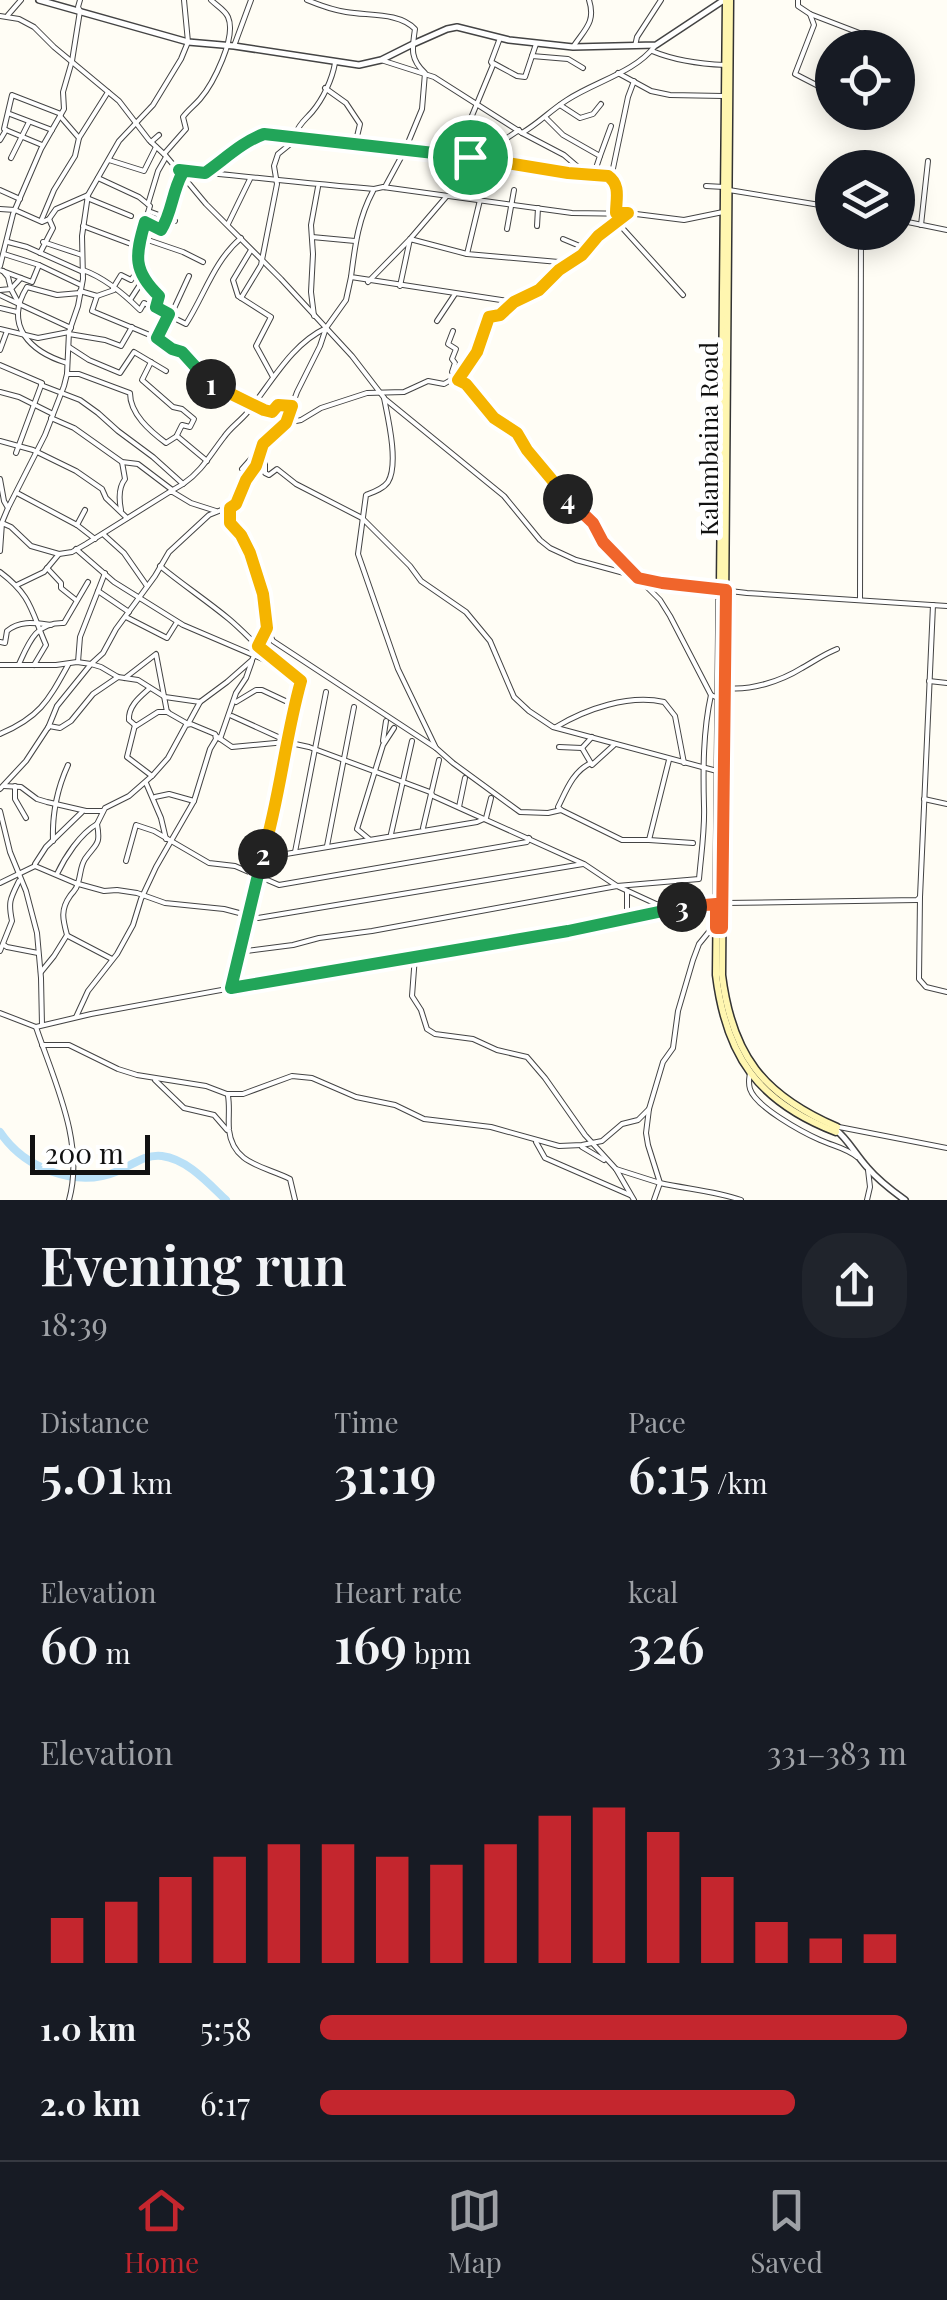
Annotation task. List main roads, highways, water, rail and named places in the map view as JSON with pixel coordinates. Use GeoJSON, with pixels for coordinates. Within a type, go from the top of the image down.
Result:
{"type":"FeatureCollection","features":[{"type":"Feature","properties":{"kind":"main road"},"geometry":{"type":"LineString","coordinates":[[720,904],[714,696],[722,590],[727,0]]}},
{"type":"Feature","properties":{"kind":"main road","name":"Kalambaina Road"},"geometry":{"type":"LineString","coordinates":[[719,928],[726,1003],[743,1051],[770,1086],[836,1129],[792,1110],[750,1073],[723,1020],[716,975],[725,688],[722,590],[727,0]]}},
{"type":"Feature","properties":{"kind":"waterway"},"geometry":{"type":"LineString","coordinates":[[0,1132],[10,1145],[37,1165],[69,1176],[102,1176],[150,1157],[171,1158],[197,1173],[226,1200]]}}]}
